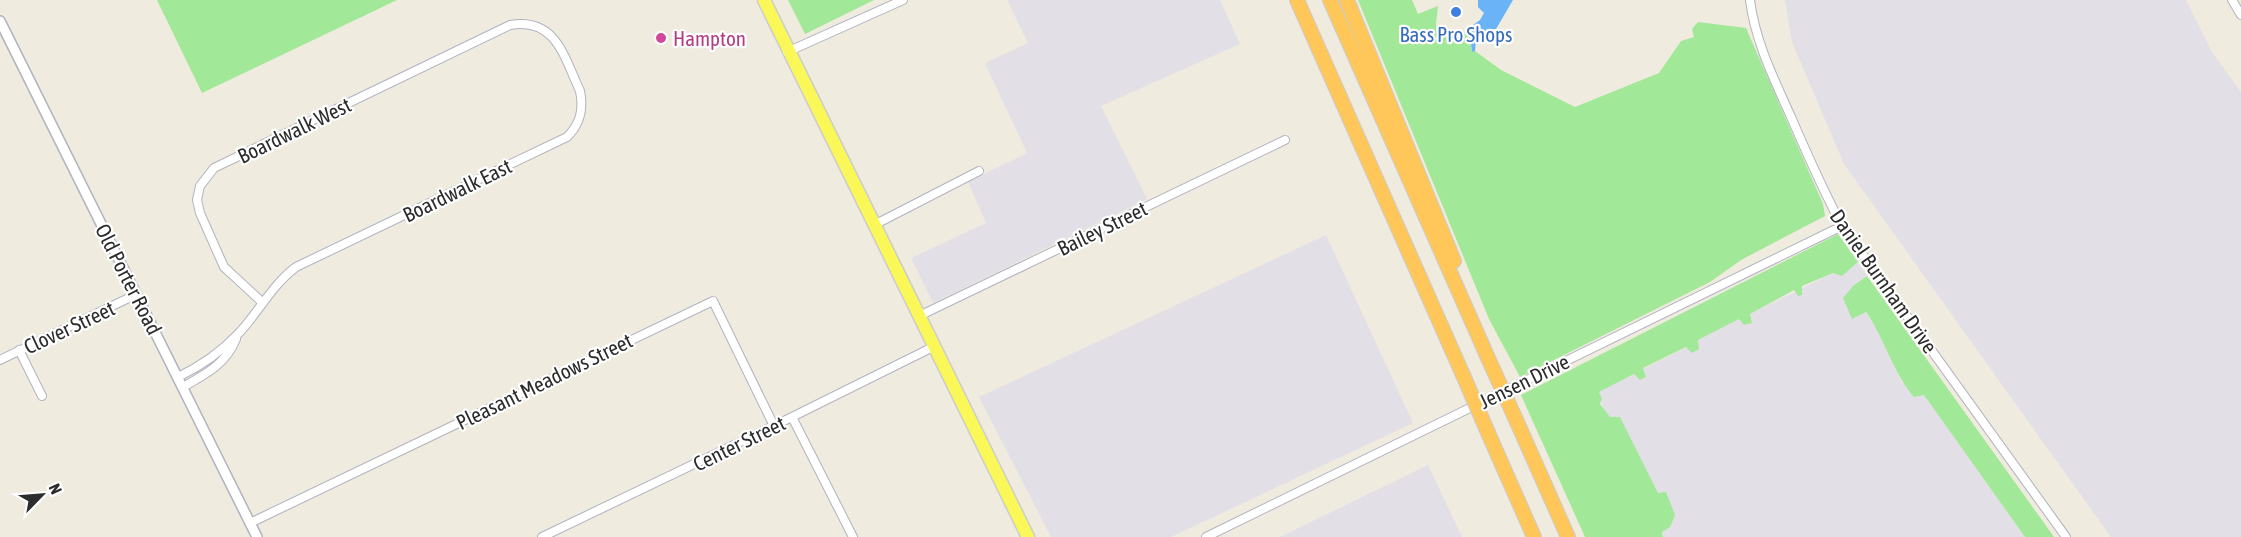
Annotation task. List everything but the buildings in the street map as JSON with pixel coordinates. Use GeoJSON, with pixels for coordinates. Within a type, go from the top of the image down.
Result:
{"type":"FeatureCollection","features":[{"type":"Feature","properties":{"kind":"highway"},"geometry":{"type":"LineString","coordinates":[[1295,0],[1534,537]]}},
{"type":"Feature","properties":{"kind":"highway"},"geometry":{"type":"LineString","coordinates":[[1330,0],[1568,537]]}},
{"type":"Feature","properties":{"kind":"highway"},"geometry":{"type":"LineString","coordinates":[[1347,0],[1447,241],[1478,335]]}},
{"type":"Feature","properties":{"kind":"main road"},"geometry":{"type":"LineString","coordinates":[[757,0],[781,39]]}},
{"type":"Feature","properties":{"kind":"main road"},"geometry":{"type":"LineString","coordinates":[[764,0],[787,52],[1028,537]]}},
{"type":"Feature","properties":{"kind":"street"},"geometry":{"type":"LineString","coordinates":[[787,52],[903,0]]}},
{"type":"Feature","properties":{"kind":"street","name":"Daniel Burnham Drive"},"geometry":{"type":"LineString","coordinates":[[1750,0],[1764,55],[1825,194],[1842,226],[2066,537]]}},
{"type":"Feature","properties":{"kind":"street"},"geometry":{"type":"LineString","coordinates":[[2232,0],[2241,15]]}},
{"type":"Feature","properties":{"kind":"street","name":"Old Porter Road"},"geometry":{"type":"LineString","coordinates":[[0,21],[257,537]]}},
{"type":"Feature","properties":{"kind":"street","name":"Boardwalk East"},"geometry":{"type":"LineString","coordinates":[[183,387],[224,360],[238,335],[296,267],[567,137],[575,129],[582,108],[580,91],[556,41],[542,28],[521,23]]}},
{"type":"Feature","properties":{"kind":"street","name":"Boardwalk West"},"geometry":{"type":"LineString","coordinates":[[263,303],[224,267],[200,213],[197,200],[200,186],[207,175],[222,165],[501,29],[521,23]]}},
{"type":"Feature","properties":{"kind":"street","name":"Bailey Street"},"geometry":{"type":"LineString","coordinates":[[919,316],[1285,140]]}},
{"type":"Feature","properties":{"kind":"street"},"geometry":{"type":"LineString","coordinates":[[874,225],[979,171]]}},
{"type":"Feature","properties":{"kind":"street","name":"Jensen Drive"},"geometry":{"type":"LineString","coordinates":[[1206,537],[1842,226]]}},
{"type":"Feature","properties":{"kind":"street","name":"Clover Street"},"geometry":{"type":"LineString","coordinates":[[0,360],[137,294]]}},
{"type":"Feature","properties":{"kind":"street","name":"Pleasant Meadows Street"},"geometry":{"type":"LineString","coordinates":[[250,523],[712,301],[774,426]]}},
{"type":"Feature","properties":{"kind":"street","name":"Boardwalk East"},"geometry":{"type":"LineString","coordinates":[[178,377],[209,360],[238,335]]}},
{"type":"Feature","properties":{"kind":"street","name":"Center Street"},"geometry":{"type":"LineString","coordinates":[[542,537],[935,346]]}},
{"type":"Feature","properties":{"kind":"street"},"geometry":{"type":"LineString","coordinates":[[19,350],[42,396]]}},
{"type":"Feature","properties":{"kind":"street"},"geometry":{"type":"LineString","coordinates":[[792,417],[853,537]]}},
{"type":"Feature","properties":{"kind":"shaded area"},"geometry":{"type":"Polygon","coordinates":[[[1007,0],[1220,0],[1240,44],[1101,106],[1147,199],[933,303],[911,258],[986,223],[968,182],[1027,153],[985,63],[1028,43],[1007,0]]]}},
{"type":"Feature","properties":{"kind":"shaded area"},"geometry":{"type":"Polygon","coordinates":[[[1785,0],[2186,0],[2212,52],[2241,92],[2241,537],[2111,537],[1844,164],[1792,42],[1785,0]]]}},
{"type":"Feature","properties":{"kind":"shaded area"},"geometry":{"type":"Polygon","coordinates":[[[1326,235],[1413,423],[1171,537],[1051,537],[979,397],[1326,235]]]}},
{"type":"Feature","properties":{"kind":"shaded area"},"geometry":{"type":"Polygon","coordinates":[[[1858,262],[1867,276],[1854,284],[1853,319],[1865,312],[1879,331],[1901,381],[1924,395],[2025,537],[1663,537],[1666,492],[1658,494],[1620,417],[1610,417],[1604,412],[1599,392],[1634,374],[1641,380],[1646,377],[1643,369],[1687,347],[1692,353],[1699,349],[1698,340],[1739,319],[1752,322],[1750,314],[1833,273],[1842,276],[1858,262]]]}},
{"type":"Feature","properties":{"kind":"shaded area"},"geometry":{"type":"Polygon","coordinates":[[[1428,465],[1462,537],[1280,537],[1428,465]]]}},
{"type":"Feature","properties":{"kind":"green space"},"geometry":{"type":"Polygon","coordinates":[[[157,0],[397,0],[202,93],[157,0]]]}},
{"type":"Feature","properties":{"kind":"green space"},"geometry":{"type":"Polygon","coordinates":[[[788,0],[874,0],[805,34],[788,0]]]}},
{"type":"Feature","properties":{"kind":"green space"},"geometry":{"type":"Polygon","coordinates":[[[1358,0],[1412,0],[1418,14],[1438,6],[1436,24],[1438,38],[1449,34],[1469,33],[1472,52],[1475,51],[1501,70],[1575,107],[1659,73],[1681,41],[1694,37],[1692,29],[1698,22],[1746,28],[1823,204],[1825,216],[1741,260],[1710,282],[1520,377],[1489,319],[1358,0]]]}},
{"type":"Feature","properties":{"kind":"green space"},"geometry":{"type":"Polygon","coordinates":[[[1838,234],[1858,262],[1842,276],[1833,273],[1802,286],[1802,295],[1798,296],[1794,290],[1750,314],[1752,323],[1744,325],[1739,319],[1698,340],[1699,349],[1692,353],[1686,347],[1643,368],[1646,377],[1640,380],[1634,374],[1599,392],[1602,399],[1600,404],[1610,417],[1620,417],[1658,493],[1666,492],[1675,515],[1670,527],[1662,532],[1663,537],[1585,537],[1521,395],[1838,234]]]}},
{"type":"Feature","properties":{"kind":"green space"},"geometry":{"type":"Polygon","coordinates":[[[1867,276],[2054,537],[2025,537],[1924,395],[1914,397],[1906,387],[1866,312],[1852,319],[1843,298],[1854,285],[1867,276]]]}},
{"type":"Feature","properties":{"kind":"water"},"geometry":{"type":"Polygon","coordinates":[[[1478,0],[1513,0],[1496,29],[1487,29],[1476,40],[1475,51],[1472,52],[1469,28],[1480,20],[1484,13],[1478,7],[1478,0]]]}},
{"type":"Feature","properties":{"kind":"place","name":"Bass Pro Shops"},"geometry":{"type":"Point","coordinates":[1456,12]}},
{"type":"Feature","properties":{"kind":"place","name":"Hampton"},"geometry":{"type":"Point","coordinates":[661,38]}}]}
